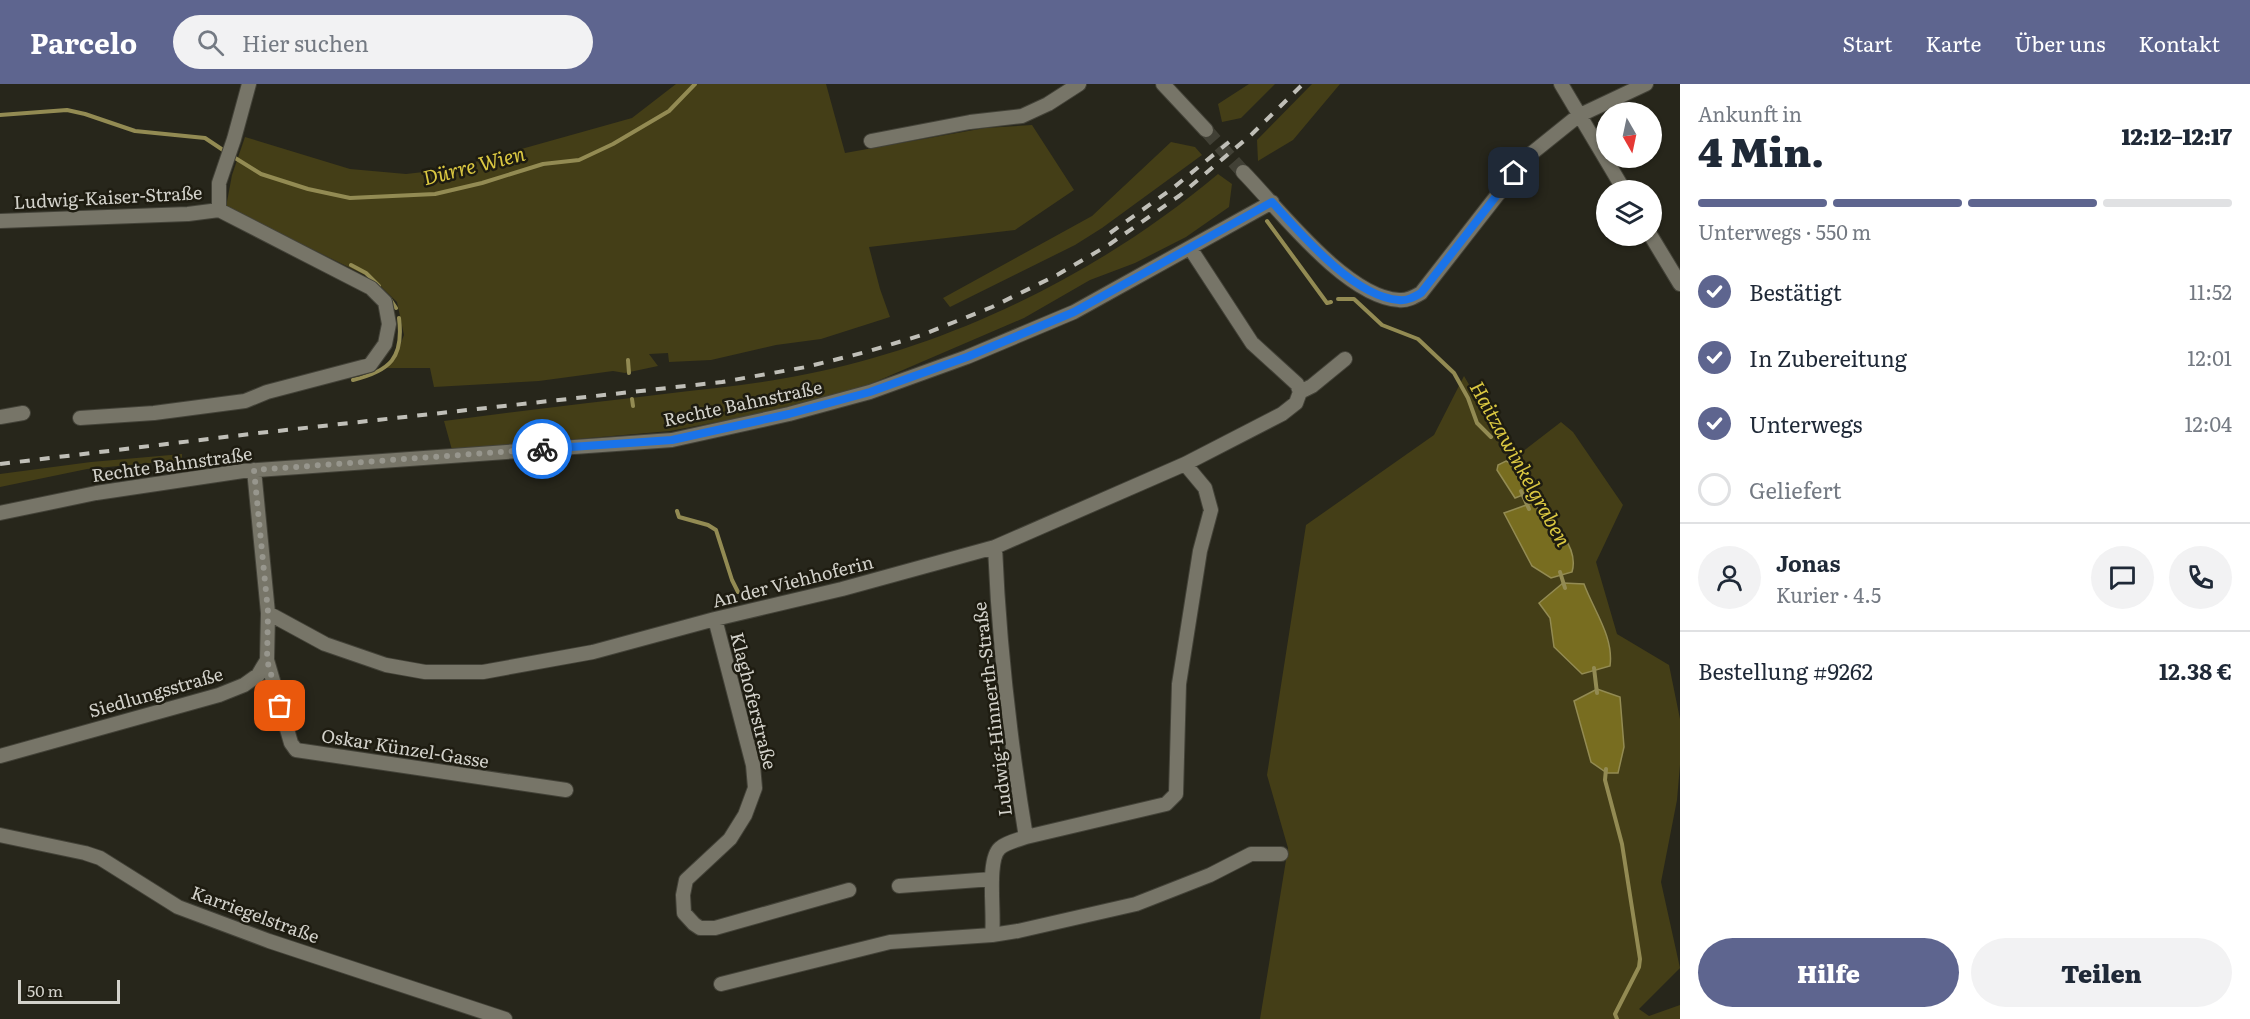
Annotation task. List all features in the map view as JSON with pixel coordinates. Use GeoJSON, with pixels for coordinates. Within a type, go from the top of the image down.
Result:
{"type":"FeatureCollection","features":[{"type":"Feature","properties":{"kind":"street","name":"Ludwig-Kaiser-Straße"},"geometry":{"type":"LineString","coordinates":[[219,210],[219,183],[249,84]]}},
{"type":"Feature","properties":{"kind":"street"},"geometry":{"type":"LineString","coordinates":[[871,141],[970,122],[1022,116],[1048,104],[1079,84]]}},
{"type":"Feature","properties":{"kind":"street"},"geometry":{"type":"LineString","coordinates":[[1163,84],[1206,130]]}},
{"type":"Feature","properties":{"kind":"street"},"geometry":{"type":"LineString","coordinates":[[1561,84],[1618,180]]}},
{"type":"Feature","properties":{"kind":"street"},"geometry":{"type":"LineString","coordinates":[[1243,172],[1330,263],[1369,291],[1401,301],[1421,293],[1527,157],[1578,116],[1646,84]]}},
{"type":"Feature","properties":{"kind":"street","name":"Rechte Bahnstraße"},"geometry":{"type":"LineString","coordinates":[[0,513],[96,493],[254,470],[672,440],[789,414],[870,392],[987,349],[1074,312],[1272,202]]}},
{"type":"Feature","properties":{"kind":"street","name":"Ludwig-Kaiser-Straße"},"geometry":{"type":"LineString","coordinates":[[0,221],[188,214],[219,210],[371,288],[385,302],[389,324],[385,344],[369,365],[267,392],[246,407],[80,418]]}},
{"type":"Feature","properties":{"kind":"street"},"geometry":{"type":"LineString","coordinates":[[1658,246],[1680,284]]}},
{"type":"Feature","properties":{"kind":"street"},"geometry":{"type":"LineString","coordinates":[[1190,248],[1252,343],[1297,384],[1300,392]]}},
{"type":"Feature","properties":{"kind":"street","name":"An der Viehhoferin"},"geometry":{"type":"LineString","coordinates":[[268,612],[325,644],[386,665],[425,672],[483,672],[593,652],[842,589],[995,547],[1185,464],[1282,414],[1296,403],[1300,392],[1312,386],[1345,358]]}},
{"type":"Feature","properties":{"kind":"street"},"geometry":{"type":"LineString","coordinates":[[0,417],[23,413]]}},
{"type":"Feature","properties":{"kind":"street","name":"Ludwig-Hinnerth-Straße"},"geometry":{"type":"LineString","coordinates":[[995,547],[998,607],[1013,756],[1026,837],[1166,804],[1176,794],[1179,684],[1200,551],[1211,510],[1204,488],[1185,464]]}},
{"type":"Feature","properties":{"kind":"street"},"geometry":{"type":"LineString","coordinates":[[254,470],[268,612],[267,660]]}},
{"type":"Feature","properties":{"kind":"street","name":"Klaghoferstraße"},"geometry":{"type":"LineString","coordinates":[[715,620],[753,765],[755,788],[745,815],[730,839],[686,880],[683,896],[684,913],[700,927],[715,928],[849,890]]}},
{"type":"Feature","properties":{"kind":"street","name":"Siedlungsstraße"},"geometry":{"type":"LineString","coordinates":[[0,756],[219,695],[244,685],[258,675],[267,660]]}},
{"type":"Feature","properties":{"kind":"street","name":"Oskar Künzel-Gasse"},"geometry":{"type":"LineString","coordinates":[[267,660],[291,743],[296,750],[566,790]]}},
{"type":"Feature","properties":{"kind":"street","name":"Karriegelstraße"},"geometry":{"type":"LineString","coordinates":[[0,835],[93,855],[116,866],[178,906],[302,952],[505,1019]]}},
{"type":"Feature","properties":{"kind":"street"},"geometry":{"type":"LineString","coordinates":[[992,935],[992,879],[996,854],[1000,848],[1026,837]]}},
{"type":"Feature","properties":{"kind":"street"},"geometry":{"type":"LineString","coordinates":[[721,984],[890,942],[1018,931],[1136,904],[1210,875],[1251,854],[1281,854]]}},
{"type":"Feature","properties":{"kind":"street"},"geometry":{"type":"LineString","coordinates":[[899,886],[992,879]]}},
{"type":"Feature","properties":{"kind":"shaded area"},"geometry":{"type":"Polygon","coordinates":[[[676,84],[826,84],[845,153],[985,128],[1032,125],[1074,190],[1015,230],[869,247],[890,317],[821,339],[776,345],[711,360],[669,362],[668,353],[649,354],[658,366],[625,373],[613,371],[539,381],[434,387],[430,368],[386,368],[398,351],[404,335],[397,302],[373,279],[226,207],[232,175],[245,137],[350,169],[406,174],[450,169],[632,118],[676,84]]]}},
{"type":"Feature","properties":{"kind":"shaded area"},"geometry":{"type":"Polygon","coordinates":[[[1249,84],[1275,84],[1241,118],[1222,122],[1218,104],[1249,84]]]}},
{"type":"Feature","properties":{"kind":"shaded area"},"geometry":{"type":"Polygon","coordinates":[[[1312,84],[1340,84],[1293,140],[1258,161],[1257,140],[1312,84]]]}},
{"type":"Feature","properties":{"kind":"shaded area"},"geometry":{"type":"Polygon","coordinates":[[[1171,142],[1195,147],[1202,155],[1075,245],[950,307],[943,298],[1092,216],[1171,142]]]}},
{"type":"Feature","properties":{"kind":"shaded area"},"geometry":{"type":"Polygon","coordinates":[[[1218,174],[1232,184],[1229,207],[1186,237],[1135,263],[1090,280],[1024,318],[868,385],[785,409],[670,431],[452,450],[444,421],[772,380],[862,361],[917,344],[972,324],[1025,300],[1076,272],[1126,242],[1218,174]]]}},
{"type":"Feature","properties":{"kind":"shaded area"},"geometry":{"type":"Polygon","coordinates":[[[1464,376],[1495,429],[1517,456],[1561,422],[1573,432],[1623,505],[1596,562],[1617,634],[1669,665],[1680,719],[1677,800],[1661,882],[1680,968],[1639,1009],[1649,1016],[1680,1005],[1680,1019],[1260,1019],[1288,848],[1267,775],[1306,525],[1434,435],[1464,376]],[[1532,503],[1504,513],[1532,566],[1569,544],[1532,503]],[[1584,584],[1550,618],[1554,647],[1601,621],[1592,606],[1584,584]]]}},
{"type":"Feature","properties":{"kind":"shaded area"},"geometry":{"type":"Polygon","coordinates":[[[182,454],[182,460],[87,469],[0,487],[0,474],[91,462],[182,454]]]}},
{"type":"Feature","properties":{"kind":"shaded area"},"geometry":{"type":"Polygon","coordinates":[[[1506,461],[1512,464],[1528,493],[1515,498],[1497,470],[1498,465],[1506,461]]]}},
{"type":"Feature","properties":{"kind":"shaded area"},"geometry":{"type":"Polygon","coordinates":[[[1532,503],[1555,525],[1568,543],[1572,552],[1572,572],[1551,578],[1532,566],[1504,513],[1532,503]]]}},
{"type":"Feature","properties":{"kind":"shaded area"},"geometry":{"type":"Polygon","coordinates":[[[1563,583],[1584,584],[1606,634],[1610,666],[1582,674],[1554,647],[1550,618],[1539,603],[1563,583]]]}},
{"type":"Feature","properties":{"kind":"shaded area"},"geometry":{"type":"Polygon","coordinates":[[[1597,689],[1620,697],[1624,747],[1618,773],[1607,773],[1591,762],[1574,701],[1597,689]]]}},
{"type":"Feature","properties":{"kind":"waterway","name":"Dürre Wien"},"geometry":{"type":"LineString","coordinates":[[232,156],[261,174],[308,189],[350,198],[435,194],[482,183],[543,164],[579,160],[613,144],[669,111],[695,84]]}},
{"type":"Feature","properties":{"kind":"waterway","name":"Dürre Wien"},"geometry":{"type":"LineString","coordinates":[[0,115],[67,110],[135,131],[205,138],[226,152]]}},
{"type":"Feature","properties":{"kind":"waterway","name":"Haitzawinkelgraben"},"geometry":{"type":"LineString","coordinates":[[1267,221],[1327,303],[1331,302]]}},
{"type":"Feature","properties":{"kind":"waterway"},"geometry":{"type":"LineString","coordinates":[[351,265],[366,273],[379,286]]}},
{"type":"Feature","properties":{"kind":"waterway"},"geometry":{"type":"LineString","coordinates":[[390,299],[396,308]]}},
{"type":"Feature","properties":{"kind":"waterway","name":"Haitzawinkelgraben"},"geometry":{"type":"LineString","coordinates":[[1338,299],[1354,299],[1382,325],[1418,339],[1454,373],[1468,398],[1477,423],[1491,437]]}},
{"type":"Feature","properties":{"kind":"waterway"},"geometry":{"type":"LineString","coordinates":[[353,380],[376,372],[392,361],[399,343],[399,318]]}},
{"type":"Feature","properties":{"kind":"waterway"},"geometry":{"type":"LineString","coordinates":[[628,360],[629,373]]}},
{"type":"Feature","properties":{"kind":"waterway"},"geometry":{"type":"LineString","coordinates":[[632,399],[633,406]]}},
{"type":"Feature","properties":{"kind":"waterway","name":"Haitzawinkelgraben"},"geometry":{"type":"LineString","coordinates":[[1521,491],[1529,509]]}},
{"type":"Feature","properties":{"kind":"waterway"},"geometry":{"type":"LineString","coordinates":[[677,511],[679,517],[708,525],[716,530],[738,592]]}},
{"type":"Feature","properties":{"kind":"waterway","name":"Haitzawinkelgraben"},"geometry":{"type":"LineString","coordinates":[[1560,572],[1565,588]]}},
{"type":"Feature","properties":{"kind":"waterway","name":"Haitzawinkelgraben"},"geometry":{"type":"LineString","coordinates":[[1594,668],[1597,693]]}},
{"type":"Feature","properties":{"kind":"waterway","name":"Haitzawinkelgraben"},"geometry":{"type":"LineString","coordinates":[[1606,769],[1605,780],[1622,844],[1640,959],[1639,967],[1615,1014],[1617,1019]]}},
{"type":"Feature","properties":{"kind":"tunnel"},"geometry":{"type":"LineString","coordinates":[[1206,130],[1243,172]]}},
{"type":"Feature","properties":{"kind":"railway"},"geometry":{"type":"LineString","coordinates":[[0,464],[722,382],[806,367],[866,352],[922,335],[992,307],[1057,275],[1110,244],[1179,196],[1252,134],[1303,84]]}},
{"type":"Feature","properties":{"kind":"railway"},"geometry":{"type":"LineString","coordinates":[[1110,233],[1173,188],[1229,142]]}},
{"type":"Feature","properties":{"kind":"way so far"},"geometry":{"type":"LineString","coordinates":[[280,706],[267,660],[268,612],[254,470],[542,449]]}},
{"type":"Feature","properties":{"kind":"route"},"geometry":{"type":"LineString","coordinates":[[542,449],[672,440],[789,414],[870,392],[967,357],[1074,312],[1272,202],[1330,263],[1369,291],[1401,301],[1412,298],[1421,293],[1514,173]]}}]}
